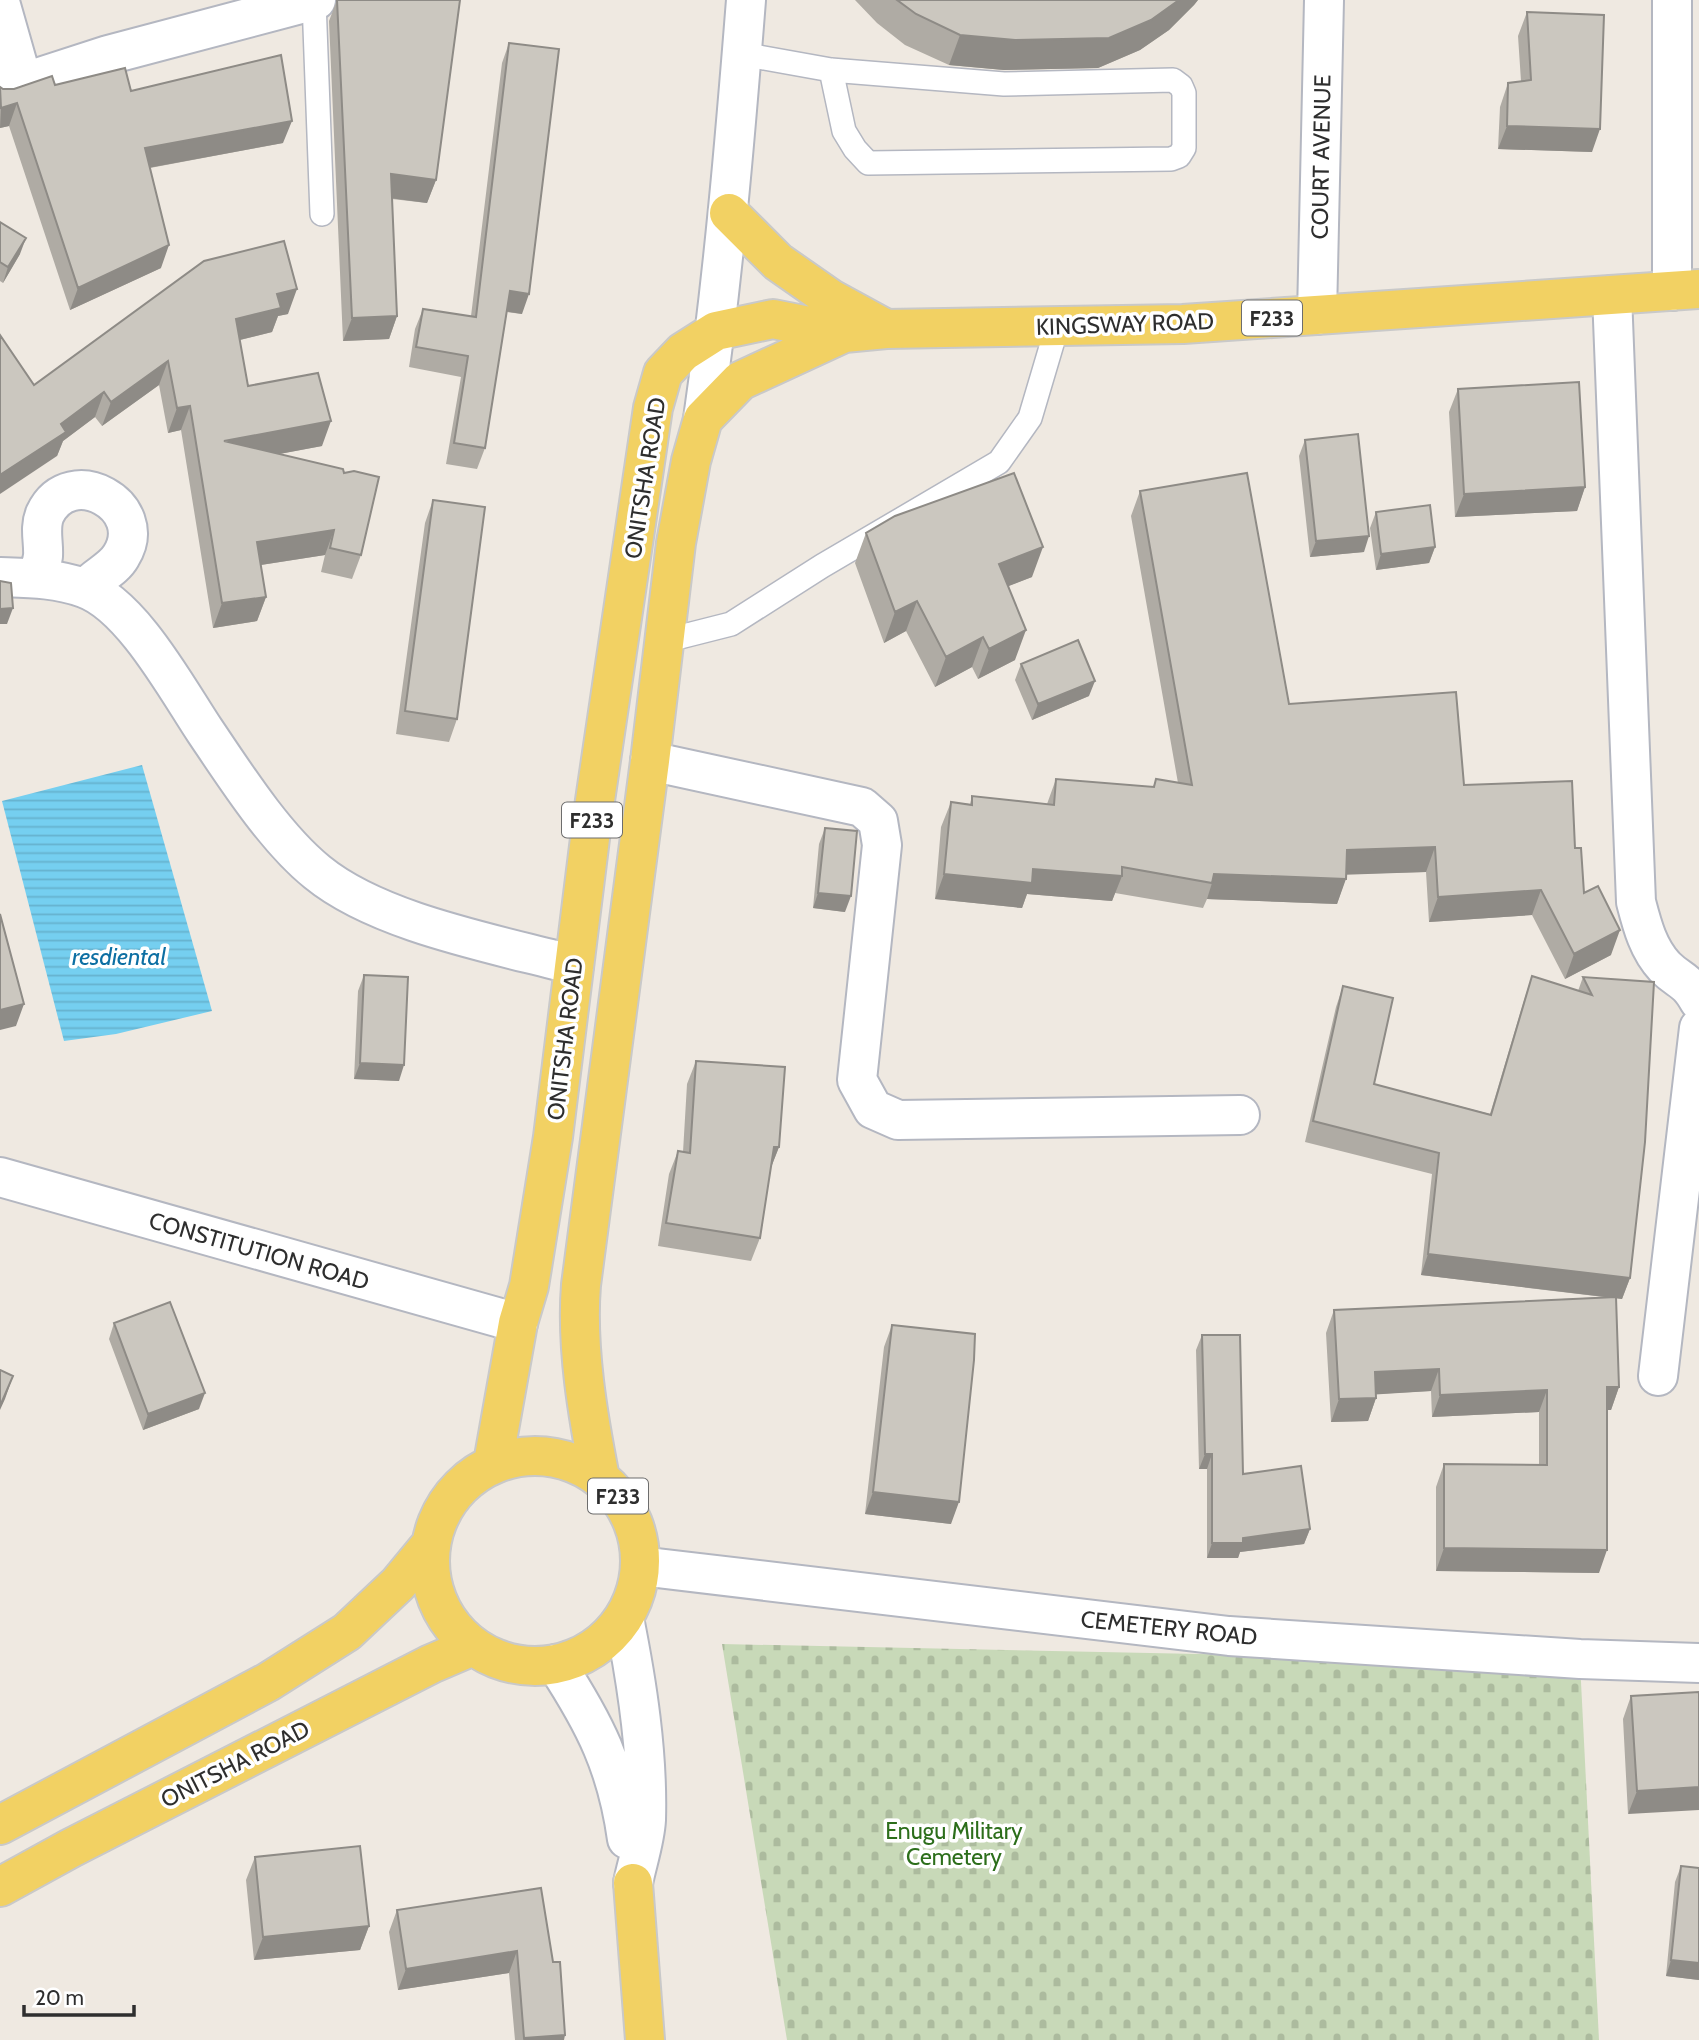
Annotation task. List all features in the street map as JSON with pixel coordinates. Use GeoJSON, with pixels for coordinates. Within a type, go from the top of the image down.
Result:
{"type":"FeatureCollection","features":[{"type":"Feature","properties":{"kind":"main road"},"geometry":{"type":"LineString","coordinates":[[729,213],[778,262],[831,299],[886,329]]}},
{"type":"Feature","properties":{"kind":"main road","name":"KINGSWAY ROAD"},"geometry":{"type":"LineString","coordinates":[[844,333],[886,329],[1182,324],[1686,290]]}},
{"type":"Feature","properties":{"kind":"main road","name":"ONITSHA ROAD"},"geometry":{"type":"LineString","coordinates":[[493,1463],[518,1323],[529,1286],[551,1150],[593,814],[653,408],[663,373],[683,352],[716,331],[773,319],[844,333]]}},
{"type":"Feature","properties":{"kind":"main road","name":"ONITSHA ROAD"},"geometry":{"type":"LineString","coordinates":[[600,1478],[590,1429],[579,1312],[676,543],[691,461],[703,419],[740,381],[844,333]]}},
{"type":"Feature","properties":{"kind":"main road","name":"F233"},"geometry":{"type":"LineString","coordinates":[[520,1456],[548,1456],[575,1463],[600,1478],[626,1508],[634,1527],[640,1566],[636,1593],[624,1618],[606,1640],[583,1656],[556,1664],[527,1666],[498,1660],[473,1646],[452,1625],[437,1601],[430,1573],[431,1544],[441,1511],[463,1482],[493,1463],[520,1456]]}},
{"type":"Feature","properties":{"kind":"main road","name":"F233"},"geometry":{"type":"LineString","coordinates":[[0,1825],[268,1682],[347,1632],[398,1584],[431,1544]]}},
{"type":"Feature","properties":{"kind":"main road","name":"ONITSHA ROAD"},"geometry":{"type":"LineString","coordinates":[[0,1887],[419,1670],[473,1646]]}},
{"type":"Feature","properties":{"kind":"main road"},"geometry":{"type":"LineString","coordinates":[[633,1883],[645,2040]]}},
{"type":"Feature","properties":{"kind":"street"},"geometry":{"type":"LineString","coordinates":[[0,2],[12,86],[107,55],[315,0]]}},
{"type":"Feature","properties":{"kind":"street"},"geometry":{"type":"LineString","coordinates":[[703,419],[729,213],[746,0]]}},
{"type":"Feature","properties":{"kind":"street","name":"COURT AVENUE"},"geometry":{"type":"LineString","coordinates":[[1317,315],[1324,0]]}},
{"type":"Feature","properties":{"kind":"street"},"geometry":{"type":"LineString","coordinates":[[1672,0],[1686,290]]}},
{"type":"Feature","properties":{"kind":"street"},"geometry":{"type":"LineString","coordinates":[[1612,295],[1636,902],[1646,938],[1664,967],[1690,985],[1699,1001]]}},
{"type":"Feature","properties":{"kind":"street"},"geometry":{"type":"LineString","coordinates":[[38,577],[43,558],[42,527],[49,508],[59,498],[72,492],[94,491],[107,497],[122,513],[127,526],[127,541],[123,554],[114,565],[86,588]]}},
{"type":"Feature","properties":{"kind":"street"},"geometry":{"type":"LineString","coordinates":[[0,577],[38,577],[86,588],[115,607],[135,629],[247,791],[293,850],[342,891],[381,909],[452,932],[574,965]]}},
{"type":"Feature","properties":{"kind":"street"},"geometry":{"type":"LineString","coordinates":[[650,761],[862,807],[878,821],[882,845],[857,1080],[873,1109],[898,1120],[1240,1115]]}},
{"type":"Feature","properties":{"kind":"street"},"geometry":{"type":"LineString","coordinates":[[1658,1376],[1699,1028]]}},
{"type":"Feature","properties":{"kind":"street","name":"CONSTITUTION ROAD"},"geometry":{"type":"LineString","coordinates":[[0,1177],[518,1323]]}},
{"type":"Feature","properties":{"kind":"street","name":"CEMETERY ROAD"},"geometry":{"type":"LineString","coordinates":[[640,1566],[1229,1636],[1616,1661],[1699,1663]]}},
{"type":"Feature","properties":{"kind":"street"},"geometry":{"type":"LineString","coordinates":[[624,1618],[635,1676],[646,1822],[633,1883]]}},
{"type":"Feature","properties":{"kind":"street"},"geometry":{"type":"LineString","coordinates":[[556,1664],[585,1708],[606,1754],[621,1799],[633,1883]]}},
{"type":"Feature","properties":{"kind":"lane"},"geometry":{"type":"LineString","coordinates":[[315,0],[322,214]]}},
{"type":"Feature","properties":{"kind":"lane"},"geometry":{"type":"LineString","coordinates":[[742,54],[831,70],[1004,83],[1173,80],[1181,86],[1184,93],[1184,148],[1179,156],[1171,159],[868,163],[844,131],[831,70]]}},
{"type":"Feature","properties":{"kind":"lane"},"geometry":{"type":"LineString","coordinates":[[664,641],[731,624],[844,553],[999,462],[1030,418],[1056,327]]}},
{"type":"Feature","properties":{"kind":"green space","name":"Enugu Military Cemetery"},"geometry":{"type":"Polygon","coordinates":[[[722,1644],[1580,1662],[1599,2040],[787,2040],[722,1644]]]}},
{"type":"Feature","properties":{"kind":"water","name":"resdiental"},"geometry":{"type":"Polygon","coordinates":[[[142,765],[212,1011],[116,1034],[64,1041],[2,801],[142,765]]]}},
{"type":"Feature","properties":{"kind":"building"},"geometry":{"type":"Polygon","coordinates":[[[337,0],[460,0],[436,180],[391,174],[397,316],[352,318],[337,0]]]}},
{"type":"Feature","properties":{"kind":"building"},"geometry":{"type":"Polygon","coordinates":[[[897,0],[1179,0],[1151,20],[1109,38],[1015,40],[960,35],[916,14],[897,0]]]}},
{"type":"Feature","properties":{"kind":"building"},"geometry":{"type":"Polygon","coordinates":[[[1527,12],[1604,15],[1600,129],[1507,126],[1508,83],[1531,80],[1527,12]]]}},
{"type":"Feature","properties":{"kind":"building"},"geometry":{"type":"Polygon","coordinates":[[[509,43],[559,49],[529,294],[510,291],[485,448],[454,443],[468,356],[416,347],[423,309],[476,317],[509,43]]]}},
{"type":"Feature","properties":{"kind":"building"},"geometry":{"type":"Polygon","coordinates":[[[281,55],[292,121],[145,148],[169,245],[78,288],[17,103],[1,108],[0,87],[14,89],[52,76],[55,85],[125,68],[131,91],[281,55]]]}},
{"type":"Feature","properties":{"kind":"building"},"geometry":{"type":"Polygon","coordinates":[[[0,222],[26,238],[8,267],[0,262],[0,222]]]}},
{"type":"Feature","properties":{"kind":"building"},"geometry":{"type":"Polygon","coordinates":[[[284,241],[297,289],[277,294],[281,308],[236,319],[248,386],[318,373],[331,421],[224,441],[343,469],[344,473],[354,471],[379,477],[361,555],[330,548],[334,530],[257,542],[266,597],[222,603],[190,406],[177,408],[168,361],[111,402],[104,392],[61,424],[66,432],[0,475],[0,335],[34,385],[204,261],[284,241]]]}},
{"type":"Feature","properties":{"kind":"building"},"geometry":{"type":"Polygon","coordinates":[[[1579,382],[1585,487],[1464,494],[1458,389],[1579,382]]]}},
{"type":"Feature","properties":{"kind":"building"},"geometry":{"type":"Polygon","coordinates":[[[1358,434],[1369,536],[1316,541],[1305,440],[1358,434]]]}},
{"type":"Feature","properties":{"kind":"building"},"geometry":{"type":"Polygon","coordinates":[[[1014,473],[1043,547],[999,564],[1026,630],[989,649],[983,637],[946,657],[917,601],[895,612],[866,533],[895,516],[1014,473]]]}},
{"type":"Feature","properties":{"kind":"building"},"geometry":{"type":"Polygon","coordinates":[[[1247,473],[1289,704],[1456,692],[1464,785],[1572,781],[1575,848],[1581,848],[1584,893],[1598,886],[1620,930],[1574,954],[1541,890],[1438,897],[1435,847],[1347,850],[1346,879],[1214,874],[1212,883],[1122,867],[1122,876],[1033,869],[1032,883],[944,874],[951,802],[972,805],[972,796],[1054,805],[1056,779],[1154,787],[1156,779],[1192,785],[1140,491],[1247,473]]]}},
{"type":"Feature","properties":{"kind":"building"},"geometry":{"type":"Polygon","coordinates":[[[433,500],[485,507],[457,719],[405,711],[433,500]]]}},
{"type":"Feature","properties":{"kind":"building"},"geometry":{"type":"Polygon","coordinates":[[[1430,505],[1435,547],[1381,554],[1376,512],[1430,505]]]}},
{"type":"Feature","properties":{"kind":"building"},"geometry":{"type":"Polygon","coordinates":[[[0,581],[11,583],[13,608],[0,609],[0,581]]]}},
{"type":"Feature","properties":{"kind":"building"},"geometry":{"type":"Polygon","coordinates":[[[1078,640],[1095,681],[1038,704],[1021,664],[1078,640]]]}},
{"type":"Feature","properties":{"kind":"building"},"geometry":{"type":"Polygon","coordinates":[[[825,828],[857,831],[851,896],[818,893],[825,828]]]}},
{"type":"Feature","properties":{"kind":"building"},"geometry":{"type":"Polygon","coordinates":[[[0,914],[24,1004],[0,1010],[0,914]]]}},
{"type":"Feature","properties":{"kind":"building"},"geometry":{"type":"Polygon","coordinates":[[[364,975],[408,977],[404,1065],[360,1063],[364,975]]]}},
{"type":"Feature","properties":{"kind":"building"},"geometry":{"type":"Polygon","coordinates":[[[1532,976],[1592,995],[1583,977],[1654,982],[1645,1142],[1630,1278],[1428,1254],[1439,1153],[1313,1121],[1343,986],[1393,998],[1374,1084],[1491,1115],[1532,976]]]}},
{"type":"Feature","properties":{"kind":"building"},"geometry":{"type":"Polygon","coordinates":[[[696,1061],[785,1067],[779,1147],[774,1147],[760,1238],[666,1223],[678,1151],[690,1153],[696,1061]]]}},
{"type":"Feature","properties":{"kind":"building"},"geometry":{"type":"Polygon","coordinates":[[[1616,1297],[1619,1387],[1607,1387],[1607,1550],[1444,1548],[1444,1464],[1547,1465],[1547,1390],[1440,1395],[1439,1369],[1375,1372],[1376,1398],[1339,1399],[1334,1310],[1616,1297]]]}},
{"type":"Feature","properties":{"kind":"building"},"geometry":{"type":"Polygon","coordinates":[[[170,1302],[205,1393],[148,1414],[114,1323],[170,1302]]]}},
{"type":"Feature","properties":{"kind":"building"},"geometry":{"type":"Polygon","coordinates":[[[892,1325],[975,1334],[959,1502],[873,1492],[892,1325]]]}},
{"type":"Feature","properties":{"kind":"building"},"geometry":{"type":"Polygon","coordinates":[[[1202,1335],[1240,1335],[1243,1474],[1301,1466],[1310,1529],[1243,1538],[1243,1543],[1212,1543],[1212,1454],[1205,1454],[1202,1335]]]}},
{"type":"Feature","properties":{"kind":"building"},"geometry":{"type":"Polygon","coordinates":[[[0,1370],[13,1376],[0,1406],[0,1370]]]}},
{"type":"Feature","properties":{"kind":"building"},"geometry":{"type":"Polygon","coordinates":[[[1699,1692],[1699,1787],[1637,1791],[1631,1696],[1699,1692]]]}},
{"type":"Feature","properties":{"kind":"building"},"geometry":{"type":"Polygon","coordinates":[[[360,1846],[369,1926],[263,1937],[255,1857],[360,1846]]]}},
{"type":"Feature","properties":{"kind":"building"},"geometry":{"type":"Polygon","coordinates":[[[1681,1866],[1699,1868],[1699,1963],[1671,1960],[1681,1866]]]}},
{"type":"Feature","properties":{"kind":"building"},"geometry":{"type":"Polygon","coordinates":[[[541,1888],[553,1962],[560,1962],[565,2035],[524,2038],[517,1951],[406,1969],[397,1910],[541,1888]]]}}]}
